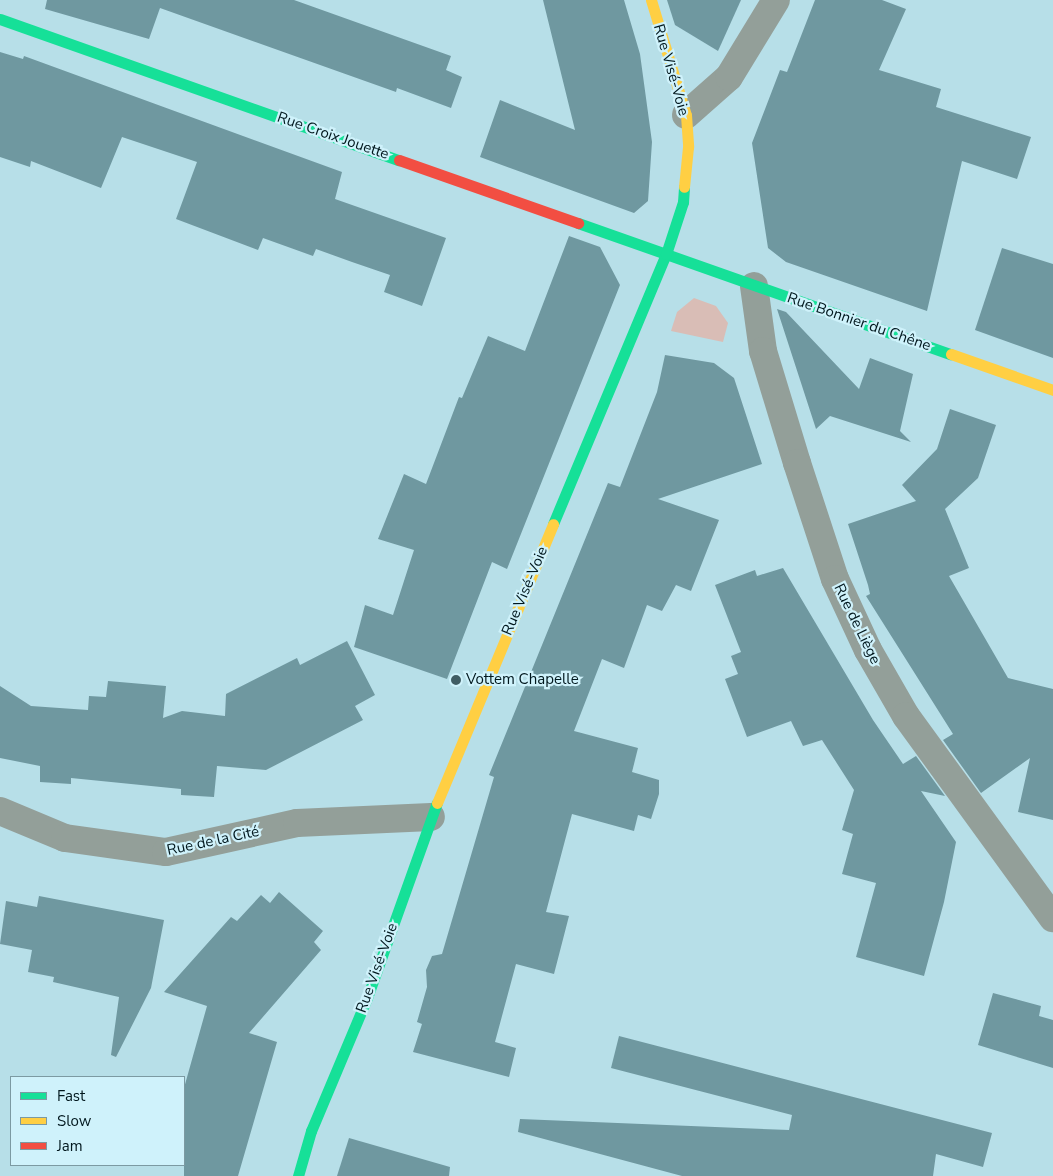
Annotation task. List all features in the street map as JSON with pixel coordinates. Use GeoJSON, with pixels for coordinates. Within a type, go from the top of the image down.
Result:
{"type":"FeatureCollection","features":[{"type":"Feature","properties":{"kind":"street","name":"Rue Visé-Voie"},"geometry":{"type":"LineString","coordinates":[[298,1176],[311,1131],[367,998],[431,817],[666,254],[682,202],[688,147],[686,115],[651,0]]}},
{"type":"Feature","properties":{"kind":"street"},"geometry":{"type":"LineString","coordinates":[[686,115],[729,77],[776,0]]}},
{"type":"Feature","properties":{"kind":"street","name":"Rue Croix Jouette"},"geometry":{"type":"LineString","coordinates":[[0,19],[666,254]]}},
{"type":"Feature","properties":{"kind":"street","name":"Rue Bonnier du Chêne"},"geometry":{"type":"LineString","coordinates":[[666,254],[1053,390]]}},
{"type":"Feature","properties":{"kind":"street","name":"Rue de Liège"},"geometry":{"type":"LineString","coordinates":[[754,286],[765,360],[835,579],[906,716],[1053,918]]}},
{"type":"Feature","properties":{"kind":"street","name":"Rue de la Cité"},"geometry":{"type":"LineString","coordinates":[[0,811],[65,838],[166,852],[297,823],[431,817]]}},
{"type":"Feature","properties":{"kind":"shaded area"},"geometry":{"type":"Polygon","coordinates":[[[694,298],[716,306],[728,323],[723,342],[671,331],[677,312],[694,298]]]}},
{"type":"Feature","properties":{"kind":"building"},"geometry":{"type":"Polygon","coordinates":[[[47,0],[294,0],[451,56],[446,70],[462,77],[451,108],[397,88],[396,92],[160,8],[149,39],[45,9],[47,0]]]}},
{"type":"Feature","properties":{"kind":"building"},"geometry":{"type":"Polygon","coordinates":[[[543,0],[624,0],[640,54],[652,142],[648,201],[634,213],[480,157],[500,100],[575,130],[543,0]]]}},
{"type":"Feature","properties":{"kind":"building"},"geometry":{"type":"Polygon","coordinates":[[[667,0],[741,0],[718,51],[675,25],[667,0]]]}},
{"type":"Feature","properties":{"kind":"building"},"geometry":{"type":"Polygon","coordinates":[[[815,0],[882,0],[906,9],[879,70],[941,89],[936,107],[1031,137],[1017,179],[962,161],[927,311],[786,262],[768,248],[752,143],[780,70],[787,72],[815,0]]]}},
{"type":"Feature","properties":{"kind":"building"},"geometry":{"type":"Polygon","coordinates":[[[0,52],[23,59],[24,56],[342,172],[335,199],[446,238],[422,306],[384,292],[390,275],[316,249],[313,256],[263,238],[258,250],[176,219],[197,162],[122,137],[101,188],[31,161],[30,167],[0,157],[0,52]]]}},
{"type":"Feature","properties":{"kind":"building"},"geometry":{"type":"Polygon","coordinates":[[[569,236],[600,247],[620,285],[507,569],[492,562],[447,679],[354,647],[365,605],[393,615],[414,550],[378,539],[404,474],[426,484],[459,397],[462,398],[488,336],[525,351],[569,236]]]}},
{"type":"Feature","properties":{"kind":"building"},"geometry":{"type":"Polygon","coordinates":[[[1002,248],[1053,264],[1053,358],[975,330],[1002,248]]]}},
{"type":"Feature","properties":{"kind":"building"},"geometry":{"type":"Polygon","coordinates":[[[777,309],[786,312],[859,389],[870,358],[913,374],[900,431],[911,442],[830,416],[816,429],[777,309]]]}},
{"type":"Feature","properties":{"kind":"building"},"geometry":{"type":"Polygon","coordinates":[[[665,355],[714,363],[734,378],[762,464],[658,499],[719,520],[691,591],[676,585],[662,611],[647,605],[624,668],[602,659],[574,731],[638,748],[632,772],[659,780],[659,794],[651,819],[638,815],[634,831],[572,814],[546,912],[569,916],[554,974],[516,964],[495,1042],[516,1048],[509,1077],[413,1052],[422,1024],[417,1022],[427,987],[426,970],[432,956],[442,954],[494,777],[489,775],[608,483],[620,487],[657,392],[665,355]]]}},
{"type":"Feature","properties":{"kind":"building"},"geometry":{"type":"Polygon","coordinates":[[[950,409],[996,425],[978,478],[945,509],[969,568],[949,576],[1008,678],[1053,689],[1053,820],[1018,812],[1030,758],[981,793],[943,740],[953,734],[866,596],[870,594],[868,585],[848,524],[916,501],[902,485],[937,449],[950,409]]]}},
{"type":"Feature","properties":{"kind":"building"},"geometry":{"type":"Polygon","coordinates":[[[783,568],[873,720],[903,764],[916,756],[945,796],[921,791],[956,842],[944,902],[924,976],[856,957],[876,883],[842,874],[853,834],[842,830],[854,790],[822,740],[803,746],[791,721],[747,737],[725,679],[738,674],[731,656],[741,652],[715,585],[755,570],[757,576],[783,568]]]}},
{"type":"Feature","properties":{"kind":"building"},"geometry":{"type":"Polygon","coordinates":[[[347,641],[375,695],[355,706],[363,720],[266,770],[217,766],[214,797],[181,795],[181,789],[71,778],[71,784],[40,782],[40,766],[0,758],[0,686],[31,706],[88,710],[89,696],[106,697],[108,681],[166,686],[163,718],[182,711],[225,716],[226,694],[297,658],[300,665],[347,641]]]}},
{"type":"Feature","properties":{"kind":"building"},"geometry":{"type":"Polygon","coordinates":[[[279,892],[323,931],[314,942],[321,950],[249,1033],[277,1042],[238,1176],[184,1176],[185,1084],[207,1006],[164,992],[231,917],[237,921],[261,895],[270,903],[279,892]]]}},
{"type":"Feature","properties":{"kind":"building"},"geometry":{"type":"Polygon","coordinates":[[[39,896],[164,920],[151,988],[116,1057],[111,1055],[119,997],[53,982],[54,977],[28,972],[32,950],[0,944],[6,901],[37,907],[39,896]]]}},
{"type":"Feature","properties":{"kind":"building"},"geometry":{"type":"Polygon","coordinates":[[[993,993],[1041,1006],[1039,1016],[1053,1020],[1053,1068],[978,1045],[993,993]]]}},
{"type":"Feature","properties":{"kind":"building"},"geometry":{"type":"Polygon","coordinates":[[[619,1036],[992,1133],[983,1167],[936,1154],[933,1176],[682,1176],[518,1132],[520,1119],[789,1130],[792,1115],[611,1068],[619,1036]]]}},
{"type":"Feature","properties":{"kind":"building"},"geometry":{"type":"Polygon","coordinates":[[[349,1138],[450,1167],[449,1176],[337,1176],[349,1138]]]}},
{"type":"Feature","properties":{"kind":"traffic: fast"},"geometry":{"type":"LineString","coordinates":[[0,19],[399,160]]}},
{"type":"Feature","properties":{"kind":"traffic: fast"},"geometry":{"type":"LineString","coordinates":[[553,524],[666,254],[683,202],[684,187]]}},
{"type":"Feature","properties":{"kind":"traffic: fast"},"geometry":{"type":"LineString","coordinates":[[578,223],[951,354]]}},
{"type":"Feature","properties":{"kind":"traffic: fast"},"geometry":{"type":"LineString","coordinates":[[298,1176],[311,1131],[367,998],[437,803]]}},
{"type":"Feature","properties":{"kind":"traffic: slow"},"geometry":{"type":"LineString","coordinates":[[651,0],[686,115],[688,147],[684,187]]}},
{"type":"Feature","properties":{"kind":"traffic: slow"},"geometry":{"type":"LineString","coordinates":[[951,354],[1053,390]]}},
{"type":"Feature","properties":{"kind":"traffic: slow"},"geometry":{"type":"LineString","coordinates":[[437,803],[553,524]]}},
{"type":"Feature","properties":{"kind":"traffic: jam"},"geometry":{"type":"LineString","coordinates":[[399,160],[578,223]]}},
{"type":"Feature","properties":{"kind":"place","name":"Vottem Chapelle"},"geometry":{"type":"Point","coordinates":[456,680]}}]}
